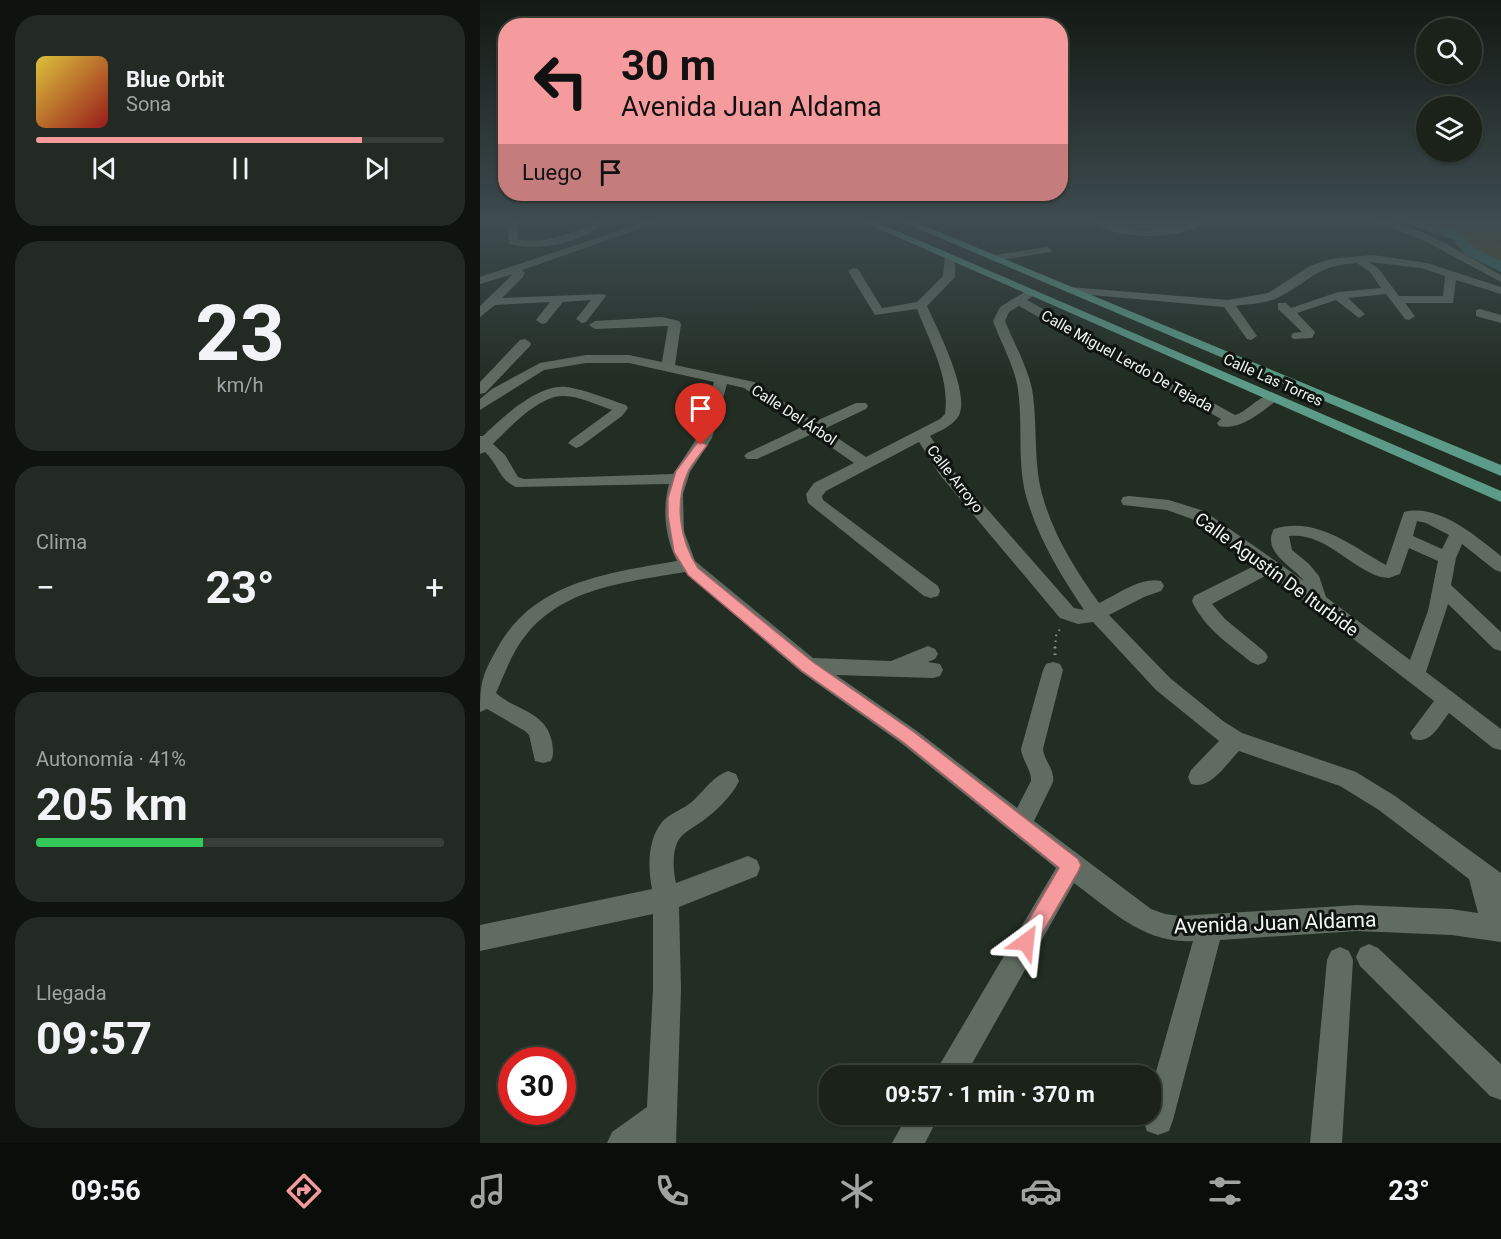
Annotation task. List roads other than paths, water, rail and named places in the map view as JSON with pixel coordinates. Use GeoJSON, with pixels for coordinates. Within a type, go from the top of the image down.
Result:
{"type":"FeatureCollection","features":[{"type":"Feature","properties":{"kind":"main road","name":"Calle Las Torres"},"geometry":{"type":"LineString","coordinates":[[983,274],[1025,296],[1501,497]]}},
{"type":"Feature","properties":{"kind":"main road","name":"Calle Las Torres"},"geometry":{"type":"LineString","coordinates":[[1033,274],[1501,471]]}},
{"type":"Feature","properties":{"kind":"street"},"geometry":{"type":"LineString","coordinates":[[480,280],[497,274]]}},
{"type":"Feature","properties":{"kind":"street"},"geometry":{"type":"LineString","coordinates":[[483,309],[519,274]]}},
{"type":"Feature","properties":{"kind":"street"},"geometry":{"type":"LineString","coordinates":[[856,274],[879,312],[921,305],[950,277],[950,274]]}},
{"type":"Feature","properties":{"kind":"street"},"geometry":{"type":"LineString","coordinates":[[1070,290],[1228,304],[1272,296],[1304,274]]}},
{"type":"Feature","properties":{"kind":"street"},"geometry":{"type":"LineString","coordinates":[[1377,274],[1409,316]]}},
{"type":"Feature","properties":{"kind":"street"},"geometry":{"type":"LineString","coordinates":[[1289,312],[1338,296],[1394,295],[1446,301],[1450,298],[1451,274]]}},
{"type":"Feature","properties":{"kind":"street"},"geometry":{"type":"LineString","coordinates":[[1455,274],[1501,291]]}},
{"type":"Feature","properties":{"kind":"street"},"geometry":{"type":"LineString","coordinates":[[1025,296],[1004,310],[999,321],[1025,388],[1032,486],[1045,527],[1087,615],[1163,684],[1215,727],[1235,740],[1348,779],[1387,803],[1501,888]]}},
{"type":"Feature","properties":{"kind":"street","name":"Calle Miguel Lerdo De Tejada"},"geometry":{"type":"LineString","coordinates":[[1025,296],[1235,421]]}},
{"type":"Feature","properties":{"kind":"street"},"geometry":{"type":"LineString","coordinates":[[1272,296],[1289,312],[1303,334]]}},
{"type":"Feature","properties":{"kind":"street"},"geometry":{"type":"LineString","coordinates":[[1338,296],[1359,314]]}},
{"type":"Feature","properties":{"kind":"street"},"geometry":{"type":"LineString","coordinates":[[483,309],[560,298],[601,297],[582,319]]}},
{"type":"Feature","properties":{"kind":"street"},"geometry":{"type":"LineString","coordinates":[[542,320],[560,298]]}},
{"type":"Feature","properties":{"kind":"street"},"geometry":{"type":"LineString","coordinates":[[1228,304],[1251,336]]}},
{"type":"Feature","properties":{"kind":"street","name":"Calle Arroyo"},"geometry":{"type":"LineString","coordinates":[[921,305],[949,375],[953,412],[945,422],[921,433],[946,472],[1065,610],[1087,615]]}},
{"type":"Feature","properties":{"kind":"street"},"geometry":{"type":"LineString","coordinates":[[1480,313],[1501,319]]}},
{"type":"Feature","properties":{"kind":"street"},"geometry":{"type":"LineString","coordinates":[[595,325],[662,321],[675,324],[668,367]]}},
{"type":"Feature","properties":{"kind":"street"},"geometry":{"type":"LineString","coordinates":[[480,390],[525,344]]}},
{"type":"Feature","properties":{"kind":"street","name":"Calle Del Árbol"},"geometry":{"type":"LineString","coordinates":[[480,406],[533,369],[548,364],[605,358],[629,359],[754,388],[865,463]]}},
{"type":"Feature","properties":{"kind":"street","name":"Avenida Juan Aldama"},"geometry":{"type":"LineString","coordinates":[[722,379],[701,445],[679,479],[674,498],[674,516],[680,552],[688,565],[808,666],[909,737],[1071,865],[1154,924],[1180,929],[1357,918],[1451,922],[1498,928]]}},
{"type":"Feature","properties":{"kind":"street"},"geometry":{"type":"LineString","coordinates":[[576,442],[621,408],[565,391],[557,391],[546,395],[502,425],[482,444],[500,458],[509,477],[515,482],[679,479]]}},
{"type":"Feature","properties":{"kind":"street"},"geometry":{"type":"LineString","coordinates":[[1218,425],[1248,416],[1271,398]]}},
{"type":"Feature","properties":{"kind":"street"},"geometry":{"type":"LineString","coordinates":[[752,456],[861,406]]}},
{"type":"Feature","properties":{"kind":"street"},"geometry":{"type":"LineString","coordinates":[[921,433],[820,487],[813,498],[816,503],[930,591]]}},
{"type":"Feature","properties":{"kind":"street","name":"Calle Agustín De Iturbide"},"geometry":{"type":"LineString","coordinates":[[1129,501],[1169,505],[1188,510],[1206,520],[1268,567],[1317,600],[1413,676],[1501,741]]}},
{"type":"Feature","properties":{"kind":"street"},"geometry":{"type":"LineString","coordinates":[[1317,600],[1314,582],[1302,567],[1283,553],[1279,545],[1280,533],[1286,530],[1298,529],[1328,539],[1382,571],[1389,572],[1394,570],[1410,516],[1422,516],[1475,544],[1501,566]]}},
{"type":"Feature","properties":{"kind":"street"},"geometry":{"type":"LineString","coordinates":[[1413,676],[1437,611],[1447,558],[1458,534]]}},
{"type":"Feature","properties":{"kind":"street"},"geometry":{"type":"LineString","coordinates":[[1403,538],[1447,558]]}},
{"type":"Feature","properties":{"kind":"street"},"geometry":{"type":"LineString","coordinates":[[543,753],[537,729],[522,718],[482,699],[509,643],[526,621],[543,606],[585,587],[688,565]]}},
{"type":"Feature","properties":{"kind":"street"},"geometry":{"type":"LineString","coordinates":[[1258,657],[1214,618],[1203,607],[1201,601],[1268,567]]}},
{"type":"Feature","properties":{"kind":"street"},"geometry":{"type":"LineString","coordinates":[[1087,615],[1155,586]]}},
{"type":"Feature","properties":{"kind":"street"},"geometry":{"type":"LineString","coordinates":[[1442,587],[1501,644]]}},
{"type":"Feature","properties":{"kind":"street"},"geometry":{"type":"LineString","coordinates":[[808,666],[890,669],[931,662]]}},
{"type":"Feature","properties":{"kind":"street"},"geometry":{"type":"LineString","coordinates":[[1020,825],[1042,782],[1043,775],[1033,759],[1032,748],[1053,670]]}},
{"type":"Feature","properties":{"kind":"street"},"geometry":{"type":"LineString","coordinates":[[1421,733],[1447,700]]}},
{"type":"Feature","properties":{"kind":"street"},"geometry":{"type":"LineString","coordinates":[[1199,777],[1235,740]]}},
{"type":"Feature","properties":{"kind":"street"},"geometry":{"type":"LineString","coordinates":[[623,1143],[660,1129],[667,989],[666,899],[661,859],[666,838],[671,830],[699,810],[728,781]]}},
{"type":"Feature","properties":{"kind":"street"},"geometry":{"type":"LineString","coordinates":[[954,1065],[1071,865]]}},
{"type":"Feature","properties":{"kind":"street"},"geometry":{"type":"LineString","coordinates":[[480,938],[666,899],[748,868]]}},
{"type":"Feature","properties":{"kind":"street"},"geometry":{"type":"LineString","coordinates":[[1480,872],[1498,928]]}},
{"type":"Feature","properties":{"kind":"street"},"geometry":{"type":"LineString","coordinates":[[1161,1109],[1210,928]]}},
{"type":"Feature","properties":{"kind":"street"},"geometry":{"type":"LineString","coordinates":[[1369,957],[1501,1085]]}},
{"type":"Feature","properties":{"kind":"street"},"geometry":{"type":"LineString","coordinates":[[1326,1143],[1340,960]]}},
{"type":"Feature","properties":{"kind":"street"},"geometry":{"type":"LineString","coordinates":[[908,1143],[919,1125]]}}]}
